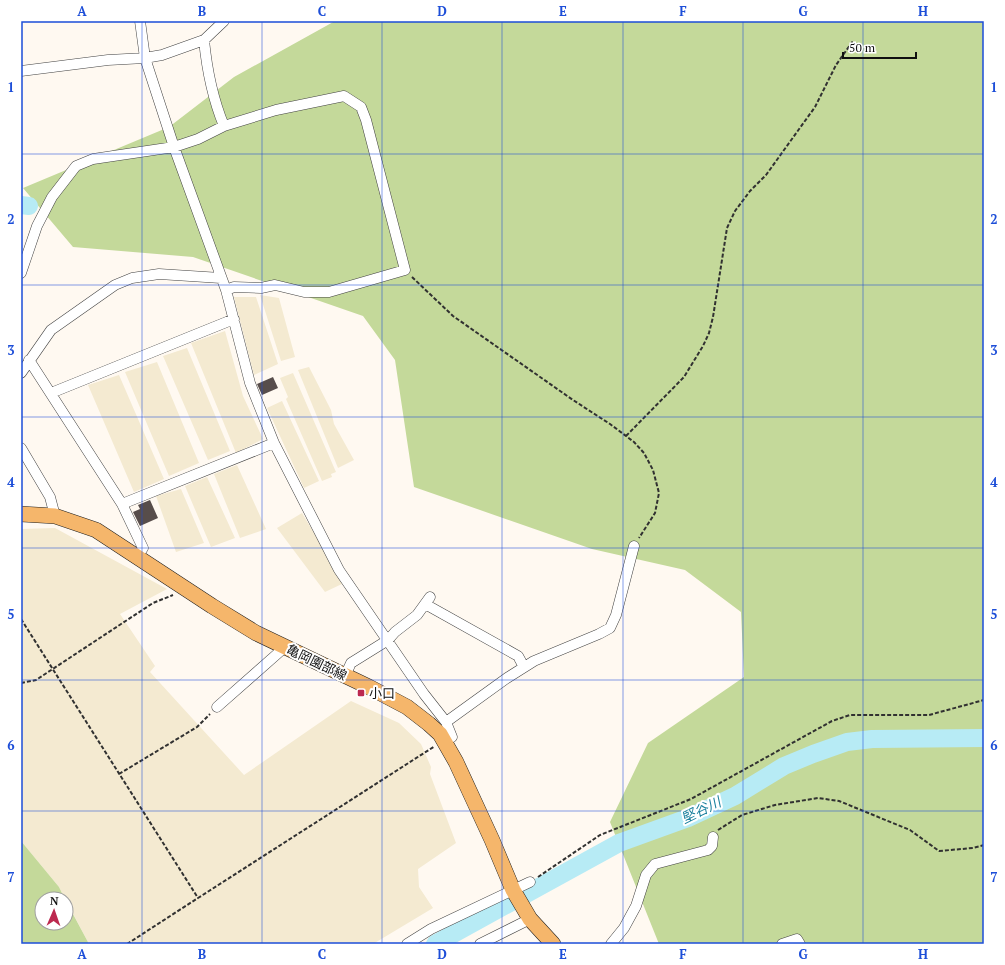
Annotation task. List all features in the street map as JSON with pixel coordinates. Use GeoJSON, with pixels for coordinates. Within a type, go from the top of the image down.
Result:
{"type":"FeatureCollection","features":[{"type":"Feature","properties":{"kind":"main road","name":"亀岡園部線"},"geometry":{"type":"LineString","coordinates":[[21,514],[55,516],[96,530],[256,633],[407,707],[429,724],[444,740],[492,840],[513,890],[530,919],[552,944]]}},
{"type":"Feature","properties":{"kind":"street"},"geometry":{"type":"LineString","coordinates":[[140,21],[145,58],[174,147],[226,290],[250,383],[274,444],[339,570],[446,722],[452,737],[444,740]]}},
{"type":"Feature","properties":{"kind":"street"},"geometry":{"type":"LineString","coordinates":[[21,71],[162,55],[204,40],[224,21]]}},
{"type":"Feature","properties":{"kind":"street"},"geometry":{"type":"LineString","coordinates":[[204,40],[207,75],[215,104],[224,126]]}},
{"type":"Feature","properties":{"kind":"street"},"geometry":{"type":"LineString","coordinates":[[21,273],[37,226],[52,197],[76,166],[93,159],[174,147],[198,140],[224,126],[276,110],[344,96],[361,108],[366,120],[405,270],[329,292],[304,292],[275,285],[261,288],[234,287],[226,290]]}},
{"type":"Feature","properties":{"kind":"street"},"geometry":{"type":"LineString","coordinates":[[21,373],[51,330],[115,285],[132,278],[159,274],[221,278]]}},
{"type":"Feature","properties":{"kind":"street"},"geometry":{"type":"LineString","coordinates":[[51,393],[234,319]]}},
{"type":"Feature","properties":{"kind":"street"},"geometry":{"type":"LineString","coordinates":[[29,360],[122,504],[143,548],[137,557]]}},
{"type":"Feature","properties":{"kind":"street"},"geometry":{"type":"LineString","coordinates":[[122,504],[274,444]]}},
{"type":"Feature","properties":{"kind":"street"},"geometry":{"type":"LineString","coordinates":[[21,448],[50,497],[55,516]]}},
{"type":"Feature","properties":{"kind":"street"},"geometry":{"type":"LineString","coordinates":[[446,722],[524,667],[610,628],[616,615],[634,546]]}},
{"type":"Feature","properties":{"kind":"street"},"geometry":{"type":"LineString","coordinates":[[345,676],[351,663],[388,640],[417,615],[427,601],[518,656],[524,667]]}},
{"type":"Feature","properties":{"kind":"street"},"geometry":{"type":"LineString","coordinates":[[217,707],[285,647]]}},
{"type":"Feature","properties":{"kind":"street"},"geometry":{"type":"LineString","coordinates":[[610,944],[624,928],[636,906],[646,875],[655,864],[708,850],[712,846],[713,837]]}},
{"type":"Feature","properties":{"kind":"street"},"geometry":{"type":"LineString","coordinates":[[407,944],[431,929],[530,882]]}},
{"type":"Feature","properties":{"kind":"street"},"geometry":{"type":"LineString","coordinates":[[480,944],[530,919]]}},
{"type":"Feature","properties":{"kind":"street"},"geometry":{"type":"LineString","coordinates":[[782,944],[798,939],[800,944]]}},
{"type":"Feature","properties":{"kind":"path"},"geometry":{"type":"LineString","coordinates":[[626,436],[684,377],[695,360],[709,333],[713,317],[727,228],[730,220],[750,191],[766,175],[782,154],[815,107],[836,65],[853,41]]}},
{"type":"Feature","properties":{"kind":"path"},"geometry":{"type":"LineString","coordinates":[[405,270],[453,316],[518,363],[626,436],[644,454],[653,470],[659,488],[655,513],[634,546]]}},
{"type":"Feature","properties":{"kind":"path"},"geometry":{"type":"LineString","coordinates":[[21,683],[36,680],[152,603],[172,595],[179,584]]}},
{"type":"Feature","properties":{"kind":"path"},"geometry":{"type":"LineString","coordinates":[[21,619],[198,898]]}},
{"type":"Feature","properties":{"kind":"path"},"geometry":{"type":"LineString","coordinates":[[530,882],[600,835],[692,799],[832,721],[850,715],[930,715],[984,700]]}},
{"type":"Feature","properties":{"kind":"path"},"geometry":{"type":"LineString","coordinates":[[119,774],[196,727],[217,707]]}},
{"type":"Feature","properties":{"kind":"path"},"geometry":{"type":"LineString","coordinates":[[127,944],[444,740]]}},
{"type":"Feature","properties":{"kind":"path"},"geometry":{"type":"LineString","coordinates":[[713,837],[720,828],[742,815],[775,804],[818,798],[839,801],[910,830],[939,851],[973,848],[984,844]]}},
{"type":"Feature","properties":{"kind":"shaded area"},"geometry":{"type":"Polygon","coordinates":[[[260,295],[279,298],[295,357],[281,361],[260,295]]]}},
{"type":"Feature","properties":{"kind":"shaded area"},"geometry":{"type":"Polygon","coordinates":[[[234,297],[256,297],[278,364],[254,375],[234,297]]]}},
{"type":"Feature","properties":{"kind":"shaded area"},"geometry":{"type":"Polygon","coordinates":[[[225,331],[243,396],[263,439],[236,453],[191,343],[225,331]]]}},
{"type":"Feature","properties":{"kind":"shaded area"},"geometry":{"type":"Polygon","coordinates":[[[187,348],[230,451],[208,460],[163,356],[187,348]]]}},
{"type":"Feature","properties":{"kind":"shaded area"},"geometry":{"type":"Polygon","coordinates":[[[157,362],[199,463],[169,476],[125,372],[157,362]]]}},
{"type":"Feature","properties":{"kind":"shaded area"},"geometry":{"type":"Polygon","coordinates":[[[309,367],[331,410],[334,424],[354,460],[338,468],[298,370],[309,367]]]}},
{"type":"Feature","properties":{"kind":"shaded area"},"geometry":{"type":"Polygon","coordinates":[[[293,373],[336,472],[331,474],[332,477],[322,481],[286,399],[288,397],[280,378],[293,373]]]}},
{"type":"Feature","properties":{"kind":"shaded area"},"geometry":{"type":"Polygon","coordinates":[[[119,375],[164,479],[134,492],[88,385],[119,375]]]}},
{"type":"Feature","properties":{"kind":"shaded area"},"geometry":{"type":"Polygon","coordinates":[[[282,401],[319,481],[304,488],[267,408],[282,401]]]}},
{"type":"Feature","properties":{"kind":"shaded area"},"geometry":{"type":"Polygon","coordinates":[[[237,465],[266,529],[240,538],[214,474],[237,465]]]}},
{"type":"Feature","properties":{"kind":"shaded area"},"geometry":{"type":"Polygon","coordinates":[[[207,477],[235,538],[211,547],[185,486],[207,477]]]}},
{"type":"Feature","properties":{"kind":"shaded area"},"geometry":{"type":"Polygon","coordinates":[[[181,489],[204,543],[176,552],[156,496],[181,489]]]}},
{"type":"Feature","properties":{"kind":"shaded area"},"geometry":{"type":"Polygon","coordinates":[[[302,513],[344,583],[325,592],[277,528],[302,513]]]}},
{"type":"Feature","properties":{"kind":"shaded area"},"geometry":{"type":"Polygon","coordinates":[[[55,528],[167,589],[120,614],[155,666],[150,672],[244,775],[351,701],[399,723],[421,744],[431,767],[430,774],[456,843],[418,869],[419,887],[433,908],[373,944],[89,944],[74,916],[74,891],[61,891],[21,841],[21,529],[55,528]]]}},
{"type":"Feature","properties":{"kind":"green space"},"geometry":{"type":"Polygon","coordinates":[[[335,21],[984,21],[984,944],[659,944],[610,822],[648,743],[744,677],[741,612],[685,570],[592,549],[414,487],[395,360],[363,316],[193,257],[73,247],[23,188],[169,127],[234,77],[335,21]]]}},
{"type":"Feature","properties":{"kind":"green space"},"geometry":{"type":"Polygon","coordinates":[[[21,841],[61,891],[34,891],[34,931],[74,931],[74,916],[89,944],[21,944],[21,841]]]}},
{"type":"Feature","properties":{"kind":"building"},"geometry":{"type":"Polygon","coordinates":[[[273,377],[278,388],[262,395],[257,384],[273,377]]]}},
{"type":"Feature","properties":{"kind":"building"},"geometry":{"type":"Polygon","coordinates":[[[150,500],[158,518],[140,526],[133,512],[140,509],[138,505],[150,500]]]}},
{"type":"Feature","properties":{"kind":"waterway"},"geometry":{"type":"LineString","coordinates":[[21,205],[29,206]]}},
{"type":"Feature","properties":{"kind":"waterway","name":"堅谷川"},"geometry":{"type":"LineString","coordinates":[[435,944],[619,843],[688,818],[735,796],[784,766],[813,754],[847,742],[872,739],[984,738]]}},
{"type":"Feature","properties":{"kind":"place","name":"小口"},"geometry":{"type":"Point","coordinates":[361,693]}}]}
